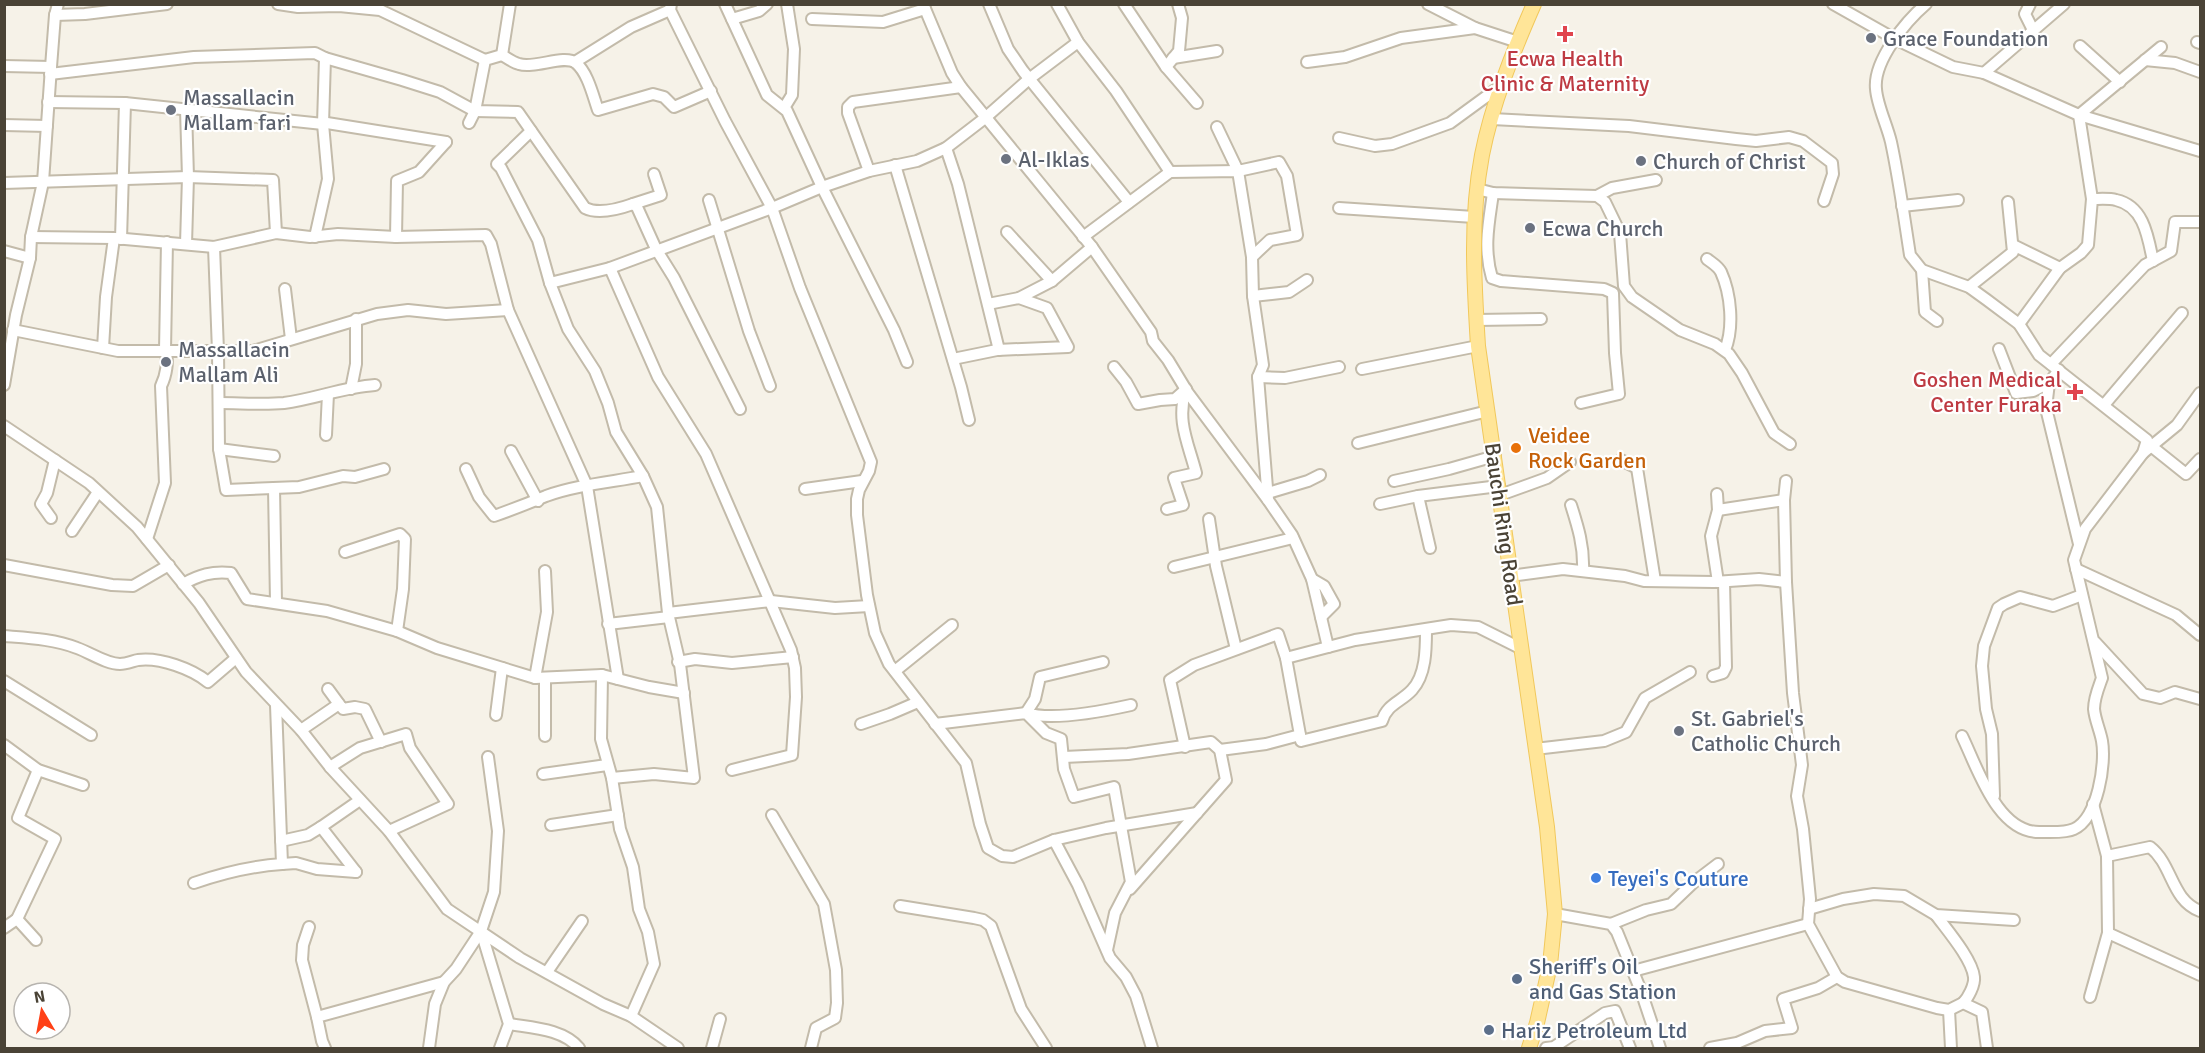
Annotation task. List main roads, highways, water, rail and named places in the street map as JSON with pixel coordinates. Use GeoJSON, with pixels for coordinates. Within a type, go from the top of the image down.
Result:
{"type":"FeatureCollection","features":[{"type":"Feature","properties":{"kind":"main road","name":"Bauchi Ring Road"},"geometry":{"type":"LineString","coordinates":[[1531,1048],[1550,965],[1556,914],[1547,827],[1478,346],[1474,217],[1482,154],[1502,84],[1534,4]]}},
{"type":"Feature","properties":{"kind":"place","name":"Ecwa Health Clinic & Maternity"},"geometry":{"type":"Point","coordinates":[1565,34]}},
{"type":"Feature","properties":{"kind":"place","name":"Grace Foundation"},"geometry":{"type":"Point","coordinates":[1871,38]}},
{"type":"Feature","properties":{"kind":"place","name":"Massallacin Mallam fari"},"geometry":{"type":"Point","coordinates":[171,110]}},
{"type":"Feature","properties":{"kind":"place","name":"Al-Iklas"},"geometry":{"type":"Point","coordinates":[1006,159]}},
{"type":"Feature","properties":{"kind":"place","name":"Church of Christ"},"geometry":{"type":"Point","coordinates":[1641,161]}},
{"type":"Feature","properties":{"kind":"place","name":"Ecwa Church"},"geometry":{"type":"Point","coordinates":[1530,228]}},
{"type":"Feature","properties":{"kind":"place","name":"Massallacin Mallam Ali"},"geometry":{"type":"Point","coordinates":[166,362]}},
{"type":"Feature","properties":{"kind":"place","name":"Goshen Medical Center Furaka"},"geometry":{"type":"Point","coordinates":[2075,392]}},
{"type":"Feature","properties":{"kind":"place","name":"Veidee Rock Garden"},"geometry":{"type":"Point","coordinates":[1516,448]}},
{"type":"Feature","properties":{"kind":"place","name":"St. Gabriel's Catholic Church"},"geometry":{"type":"Point","coordinates":[1679,731]}},
{"type":"Feature","properties":{"kind":"place","name":"Teyei's Couture"},"geometry":{"type":"Point","coordinates":[1596,878]}},
{"type":"Feature","properties":{"kind":"place","name":"Sheriff's Oil and Gas Station"},"geometry":{"type":"Point","coordinates":[1517,979]}},
{"type":"Feature","properties":{"kind":"place","name":"Hariz Petroleum Ltd"},"geometry":{"type":"Point","coordinates":[1489,1030]}}]}
